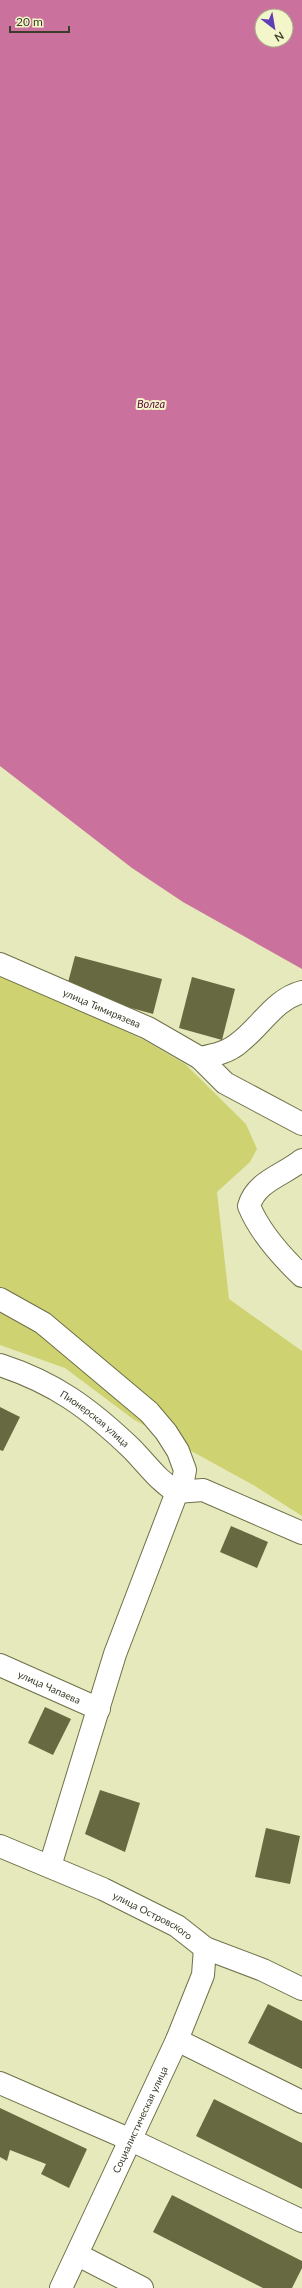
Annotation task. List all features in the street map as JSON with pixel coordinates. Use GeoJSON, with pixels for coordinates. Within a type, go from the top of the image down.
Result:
{"type":"FeatureCollection","features":[{"type":"Feature","properties":{"kind":"street","name":"улица Тимирязева"},"geometry":{"type":"LineString","coordinates":[[0,964],[148,1028],[200,1058],[225,1083],[302,1124]]}},
{"type":"Feature","properties":{"kind":"street"},"geometry":{"type":"LineString","coordinates":[[200,1058],[216,1055],[240,1043],[275,1006],[302,992]]}},
{"type":"Feature","properties":{"kind":"street"},"geometry":{"type":"LineString","coordinates":[[302,1160],[263,1185],[252,1195],[249,1206],[254,1219],[285,1261],[302,1276]]}},
{"type":"Feature","properties":{"kind":"street"},"geometry":{"type":"LineString","coordinates":[[0,1298],[43,1323],[149,1412],[166,1432],[178,1451],[184,1470],[183,1481],[177,1492],[115,1654],[50,1866]]}},
{"type":"Feature","properties":{"kind":"street","name":"Пионерская улица"},"geometry":{"type":"LineString","coordinates":[[0,1365],[31,1375],[76,1400],[108,1426],[138,1454],[161,1481],[177,1492]]}},
{"type":"Feature","properties":{"kind":"street"},"geometry":{"type":"LineString","coordinates":[[177,1492],[204,1490],[302,1533]]}},
{"type":"Feature","properties":{"kind":"street","name":"улица Чапаева"},"geometry":{"type":"LineString","coordinates":[[0,1665],[99,1709]]}},
{"type":"Feature","properties":{"kind":"street","name":"улица Островского"},"geometry":{"type":"LineString","coordinates":[[0,1846],[103,1889],[177,1926],[205,1948],[263,1970],[302,1989]]}},
{"type":"Feature","properties":{"kind":"street","name":"Социалистическая улица"},"geometry":{"type":"LineString","coordinates":[[62,2288],[176,2040],[203,1975],[205,1948]]}},
{"type":"Feature","properties":{"kind":"street"},"geometry":{"type":"LineString","coordinates":[[176,2040],[302,2102]]}},
{"type":"Feature","properties":{"kind":"street"},"geometry":{"type":"LineString","coordinates":[[0,2083],[131,2140],[302,2221]]}},
{"type":"Feature","properties":{"kind":"street"},"geometry":{"type":"LineString","coordinates":[[78,2255],[142,2288]]}},
{"type":"Feature","properties":{"kind":"green space"},"geometry":{"type":"Polygon","coordinates":[[[0,974],[144,1040],[185,1064],[246,1124],[257,1149],[250,1162],[217,1192],[229,1299],[302,1351],[302,1516],[255,1486],[133,1419],[65,1368],[0,1345],[0,974]]]}},
{"type":"Feature","properties":{"kind":"water","name":"Волга"},"geometry":{"type":"Polygon","coordinates":[[[0,0],[302,0],[302,969],[183,902],[132,868],[0,766],[0,0]]]}},
{"type":"Feature","properties":{"kind":"building"},"geometry":{"type":"Polygon","coordinates":[[[75,956],[162,979],[153,1014],[66,990],[75,956]]]}},
{"type":"Feature","properties":{"kind":"building"},"geometry":{"type":"Polygon","coordinates":[[[192,977],[235,989],[222,1040],[179,1028],[192,977]]]}},
{"type":"Feature","properties":{"kind":"building"},"geometry":{"type":"Polygon","coordinates":[[[0,1407],[20,1417],[3,1451],[0,1450],[0,1407]]]}},
{"type":"Feature","properties":{"kind":"building"},"geometry":{"type":"Polygon","coordinates":[[[231,1526],[268,1542],[257,1568],[220,1552],[231,1526]]]}},
{"type":"Feature","properties":{"kind":"building"},"geometry":{"type":"Polygon","coordinates":[[[45,1707],[71,1719],[53,1755],[28,1743],[45,1707]]]}},
{"type":"Feature","properties":{"kind":"building"},"geometry":{"type":"Polygon","coordinates":[[[100,1790],[140,1803],[125,1852],[85,1834],[100,1790]]]}},
{"type":"Feature","properties":{"kind":"building"},"geometry":{"type":"Polygon","coordinates":[[[266,1828],[300,1836],[290,1884],[255,1877],[266,1828]]]}},
{"type":"Feature","properties":{"kind":"building"},"geometry":{"type":"Polygon","coordinates":[[[268,2004],[302,2021],[302,2069],[248,2043],[268,2004]]]}},
{"type":"Feature","properties":{"kind":"building"},"geometry":{"type":"Polygon","coordinates":[[[214,2099],[302,2143],[302,2189],[196,2136],[214,2099]]]}},
{"type":"Feature","properties":{"kind":"building"},"geometry":{"type":"Polygon","coordinates":[[[0,2108],[87,2149],[69,2188],[41,2174],[46,2164],[10,2150],[7,2161],[0,2157],[0,2108]]]}},
{"type":"Feature","properties":{"kind":"building"},"geometry":{"type":"Polygon","coordinates":[[[172,2195],[302,2261],[302,2268],[292,2288],[263,2288],[153,2232],[172,2195]]]}}]}
